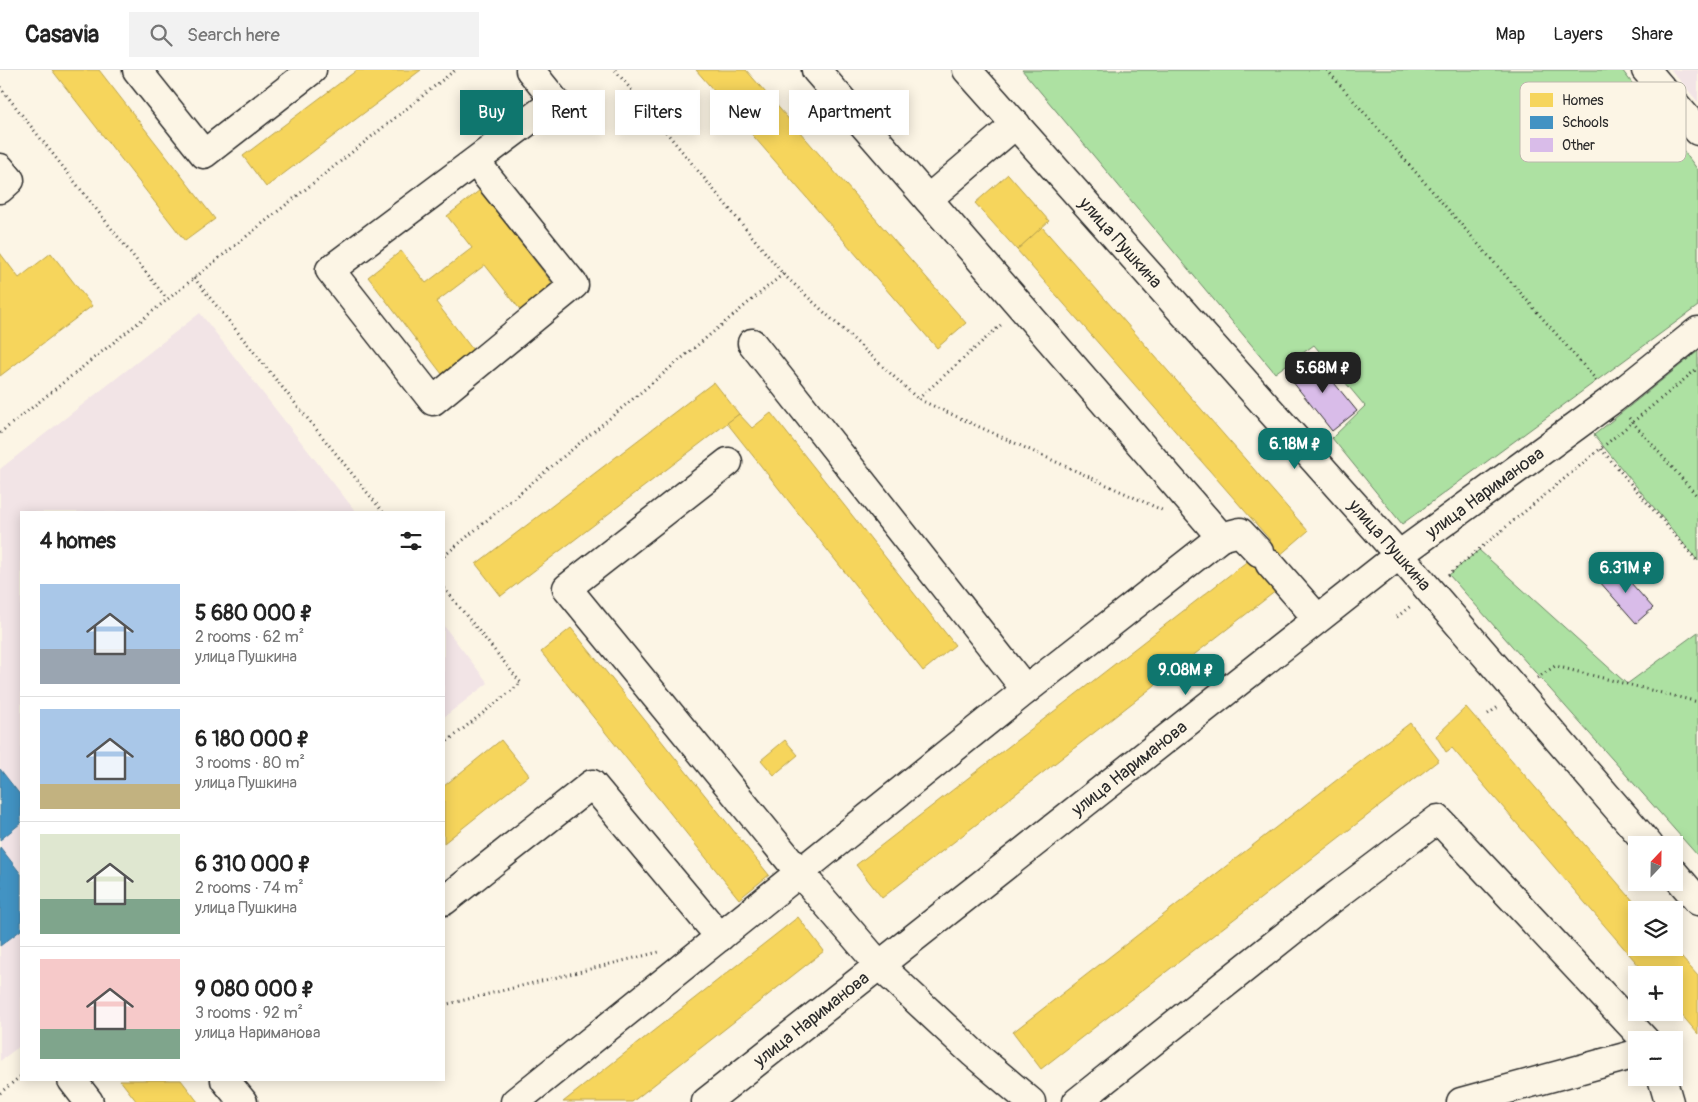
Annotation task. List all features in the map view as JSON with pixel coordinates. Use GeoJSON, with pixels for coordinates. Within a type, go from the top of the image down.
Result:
{"type":"FeatureCollection","features":[{"type":"Feature","properties":{"kind":"street"},"geometry":{"type":"LineString","coordinates":[[137,70],[204,154],[312,70]]}},
{"type":"Feature","properties":{"kind":"street"},"geometry":{"type":"LineString","coordinates":[[475,161],[574,285],[433,401],[330,270],[555,100],[530,70]]}},
{"type":"Feature","properties":{"kind":"street"},"geometry":{"type":"LineString","coordinates":[[816,70],[1221,537]]}},
{"type":"Feature","properties":{"kind":"street","name":"улица Пушкина"},"geometry":{"type":"LineString","coordinates":[[968,70],[1399,555],[1641,836]]}},
{"type":"Feature","properties":{"kind":"street"},"geometry":{"type":"LineString","coordinates":[[1646,70],[1656,82]]}},
{"type":"Feature","properties":{"kind":"street"},"geometry":{"type":"LineString","coordinates":[[1686,117],[1698,131]]}},
{"type":"Feature","properties":{"kind":"street"},"geometry":{"type":"LineString","coordinates":[[928,199],[1016,124]]}},
{"type":"Feature","properties":{"kind":"street"},"geometry":{"type":"LineString","coordinates":[[0,168],[10,180],[0,189]]}},
{"type":"Feature","properties":{"kind":"street","name":"улица Нариманова"},"geometry":{"type":"LineString","coordinates":[[706,1102],[1317,618],[1399,555],[1613,399],[1698,332]]}},
{"type":"Feature","properties":{"kind":"street"},"geometry":{"type":"LineString","coordinates":[[752,343],[1026,690]]}},
{"type":"Feature","properties":{"kind":"street"},"geometry":{"type":"LineString","coordinates":[[728,462],[567,588],[800,873],[880,966],[973,1053],[1031,1102]]}},
{"type":"Feature","properties":{"kind":"street"},"geometry":{"type":"LineString","coordinates":[[515,1102],[1026,690],[1221,537],[1240,532],[1317,618]]}},
{"type":"Feature","properties":{"kind":"street"},"geometry":{"type":"LineString","coordinates":[[445,900],[592,784],[720,937]]}},
{"type":"Feature","properties":{"kind":"street"},"geometry":{"type":"LineString","coordinates":[[1077,1102],[1324,905],[1438,819],[1637,1031]]}},
{"type":"Feature","properties":{"kind":"street"},"geometry":{"type":"LineString","coordinates":[[1683,884],[1698,901]]}},
{"type":"Feature","properties":{"kind":"street"},"geometry":{"type":"LineString","coordinates":[[1461,1102],[1628,1056]]}},
{"type":"Feature","properties":{"kind":"street"},"geometry":{"type":"LineString","coordinates":[[73,1081],[89,1102]]}},
{"type":"Feature","properties":{"kind":"street"},"geometry":{"type":"LineString","coordinates":[[226,1081],[243,1102]]}},
{"type":"Feature","properties":{"kind":"street"},"geometry":{"type":"LineString","coordinates":[[1664,1086],[1669,1102]]}},
{"type":"Feature","properties":{"kind":"path"},"geometry":{"type":"LineString","coordinates":[[0,433],[455,70]]}},
{"type":"Feature","properties":{"kind":"path"},"geometry":{"type":"LineString","coordinates":[[615,70],[783,274],[918,399],[1167,513]]}},
{"type":"Feature","properties":{"kind":"path"},"geometry":{"type":"LineString","coordinates":[[1327,70],[1698,497]]}},
{"type":"Feature","properties":{"kind":"path"},"geometry":{"type":"LineString","coordinates":[[0,87],[167,300]]}},
{"type":"Feature","properties":{"kind":"path"},"geometry":{"type":"LineString","coordinates":[[445,555],[783,274]]}},
{"type":"Feature","properties":{"kind":"path"},"geometry":{"type":"LineString","coordinates":[[194,278],[382,511]]}},
{"type":"Feature","properties":{"kind":"path"},"geometry":{"type":"LineString","coordinates":[[918,399],[1021,306]]}},
{"type":"Feature","properties":{"kind":"path"},"geometry":{"type":"LineString","coordinates":[[1397,617],[1698,368]]}},
{"type":"Feature","properties":{"kind":"path"},"geometry":{"type":"LineString","coordinates":[[1601,449],[1698,562]]}},
{"type":"Feature","properties":{"kind":"path"},"geometry":{"type":"LineString","coordinates":[[445,589],[521,683],[445,743]]}},
{"type":"Feature","properties":{"kind":"path"},"geometry":{"type":"LineString","coordinates":[[1488,714],[1555,666],[1698,702]]}},
{"type":"Feature","properties":{"kind":"path"},"geometry":{"type":"LineString","coordinates":[[445,1005],[663,951]]}},
{"type":"Feature","properties":{"kind":"path"},"geometry":{"type":"LineString","coordinates":[[0,1093],[20,1077]]}},
{"type":"Feature","properties":{"kind":"shaded area"},"geometry":{"type":"Polygon","coordinates":[[[1671,70],[1698,70],[1698,102],[1686,88],[1686,82],[1681,82],[1671,70]]]}},
{"type":"Feature","properties":{"kind":"shaded area"},"geometry":{"type":"Polygon","coordinates":[[[200,313],[355,511],[20,511],[20,1046],[0,1061],[0,469],[200,313]]]}},
{"type":"Feature","properties":{"kind":"shaded area"},"geometry":{"type":"Polygon","coordinates":[[[445,627],[488,683],[445,716],[445,627]]]}},
{"type":"Feature","properties":{"kind":"green space"},"geometry":{"type":"Polygon","coordinates":[[[1022,70],[1622,70],[1631,82],[1520,82],[1520,162],[1686,162],[1686,154],[1698,170],[1698,306],[1402,524],[1332,438],[1365,406],[1314,345],[1275,373],[1022,70]]]}},
{"type":"Feature","properties":{"kind":"green space"},"geometry":{"type":"Polygon","coordinates":[[[1698,351],[1698,561],[1594,435],[1698,351]]]}},
{"type":"Feature","properties":{"kind":"green space"},"geometry":{"type":"Polygon","coordinates":[[[1479,550],[1627,684],[1698,632],[1698,856],[1683,839],[1683,836],[1680,836],[1449,575],[1479,550]]]}},
{"type":"Feature","properties":{"kind":"building: Homes"},"geometry":{"type":"Polygon","coordinates":[[[52,70],[99,70],[215,219],[185,241],[52,70]]]}},
{"type":"Feature","properties":{"kind":"building: Homes"},"geometry":{"type":"Polygon","coordinates":[[[357,70],[421,70],[266,187],[243,156],[357,70]]]}},
{"type":"Feature","properties":{"kind":"building: Homes"},"geometry":{"type":"Polygon","coordinates":[[[696,70],[746,70],[763,90],[713,90],[696,70]]]}},
{"type":"Feature","properties":{"kind":"building: Homes"},"geometry":{"type":"Polygon","coordinates":[[[779,108],[789,119],[789,135],[803,135],[966,323],[937,348],[752,135],[779,135],[779,108]]]}},
{"type":"Feature","properties":{"kind":"building: Homes"},"geometry":{"type":"Polygon","coordinates":[[[1008,174],[1049,221],[1017,250],[975,203],[1008,174]]]}},
{"type":"Feature","properties":{"kind":"building: Homes"},"geometry":{"type":"Polygon","coordinates":[[[480,190],[555,287],[522,312],[485,265],[436,302],[473,350],[442,374],[368,277],[401,251],[426,283],[472,248],[447,216],[480,190]]]}},
{"type":"Feature","properties":{"kind":"building: Homes"},"geometry":{"type":"Polygon","coordinates":[[[1042,227],[1308,531],[1264,569],[1254,556],[1271,541],[1017,250],[1042,227]]]}},
{"type":"Feature","properties":{"kind":"building: Homes"},"geometry":{"type":"Polygon","coordinates":[[[0,253],[19,278],[51,253],[92,306],[0,376],[0,253]]]}},
{"type":"Feature","properties":{"kind":"building: Homes"},"geometry":{"type":"Polygon","coordinates":[[[714,382],[739,414],[501,596],[476,564],[714,382]]]}},
{"type":"Feature","properties":{"kind":"building: Homes"},"geometry":{"type":"Polygon","coordinates":[[[771,413],[955,645],[923,671],[727,423],[739,414],[752,428],[771,413]]]}},
{"type":"Feature","properties":{"kind":"building: Homes"},"geometry":{"type":"Polygon","coordinates":[[[1254,556],[1281,587],[882,898],[856,865],[1254,556]]]}},
{"type":"Feature","properties":{"kind":"building: Homes"},"geometry":{"type":"Polygon","coordinates":[[[571,628],[769,875],[739,899],[541,652],[571,628]]]}},
{"type":"Feature","properties":{"kind":"building: Homes"},"geometry":{"type":"Polygon","coordinates":[[[1466,707],[1633,901],[1628,901],[1628,953],[1452,748],[1446,752],[1436,736],[1466,707]]]}},
{"type":"Feature","properties":{"kind":"building: Homes"},"geometry":{"type":"Polygon","coordinates":[[[1410,723],[1439,760],[1041,1069],[1013,1032],[1410,723]]]}},
{"type":"Feature","properties":{"kind":"building: Homes"},"geometry":{"type":"Polygon","coordinates":[[[501,740],[529,775],[445,842],[445,785],[501,740]]]}},
{"type":"Feature","properties":{"kind":"building: Homes"},"geometry":{"type":"Polygon","coordinates":[[[785,740],[798,755],[774,775],[761,760],[785,740]]]}},
{"type":"Feature","properties":{"kind":"building: Homes"},"geometry":{"type":"Polygon","coordinates":[[[798,917],[824,951],[632,1102],[563,1102],[798,917]]]}},
{"type":"Feature","properties":{"kind":"building: Homes"},"geometry":{"type":"Polygon","coordinates":[[[1631,956],[1680,956],[1698,976],[1698,1034],[1683,1016],[1683,966],[1639,966],[1631,956]]]}},
{"type":"Feature","properties":{"kind":"building: Homes"},"geometry":{"type":"Polygon","coordinates":[[[121,1081],[182,1081],[198,1102],[137,1102],[121,1081]]]}},
{"type":"Feature","properties":{"kind":"building: Schools"},"geometry":{"type":"Polygon","coordinates":[[[0,769],[20,795],[20,824],[0,840],[0,769]]]}},
{"type":"Feature","properties":{"kind":"building: Schools"},"geometry":{"type":"Polygon","coordinates":[[[0,847],[20,873],[20,931],[0,946],[0,889],[2,888],[0,885],[0,847]]]}},
{"type":"Feature","properties":{"kind":"building: Other"},"geometry":{"type":"Polygon","coordinates":[[[1313,357],[1357,411],[1332,431],[1288,376],[1313,357]]]}},
{"type":"Feature","properties":{"kind":"building: Other"},"geometry":{"type":"Polygon","coordinates":[[[1616,566],[1653,608],[1636,623],[1599,581],[1616,566]]]}}]}
